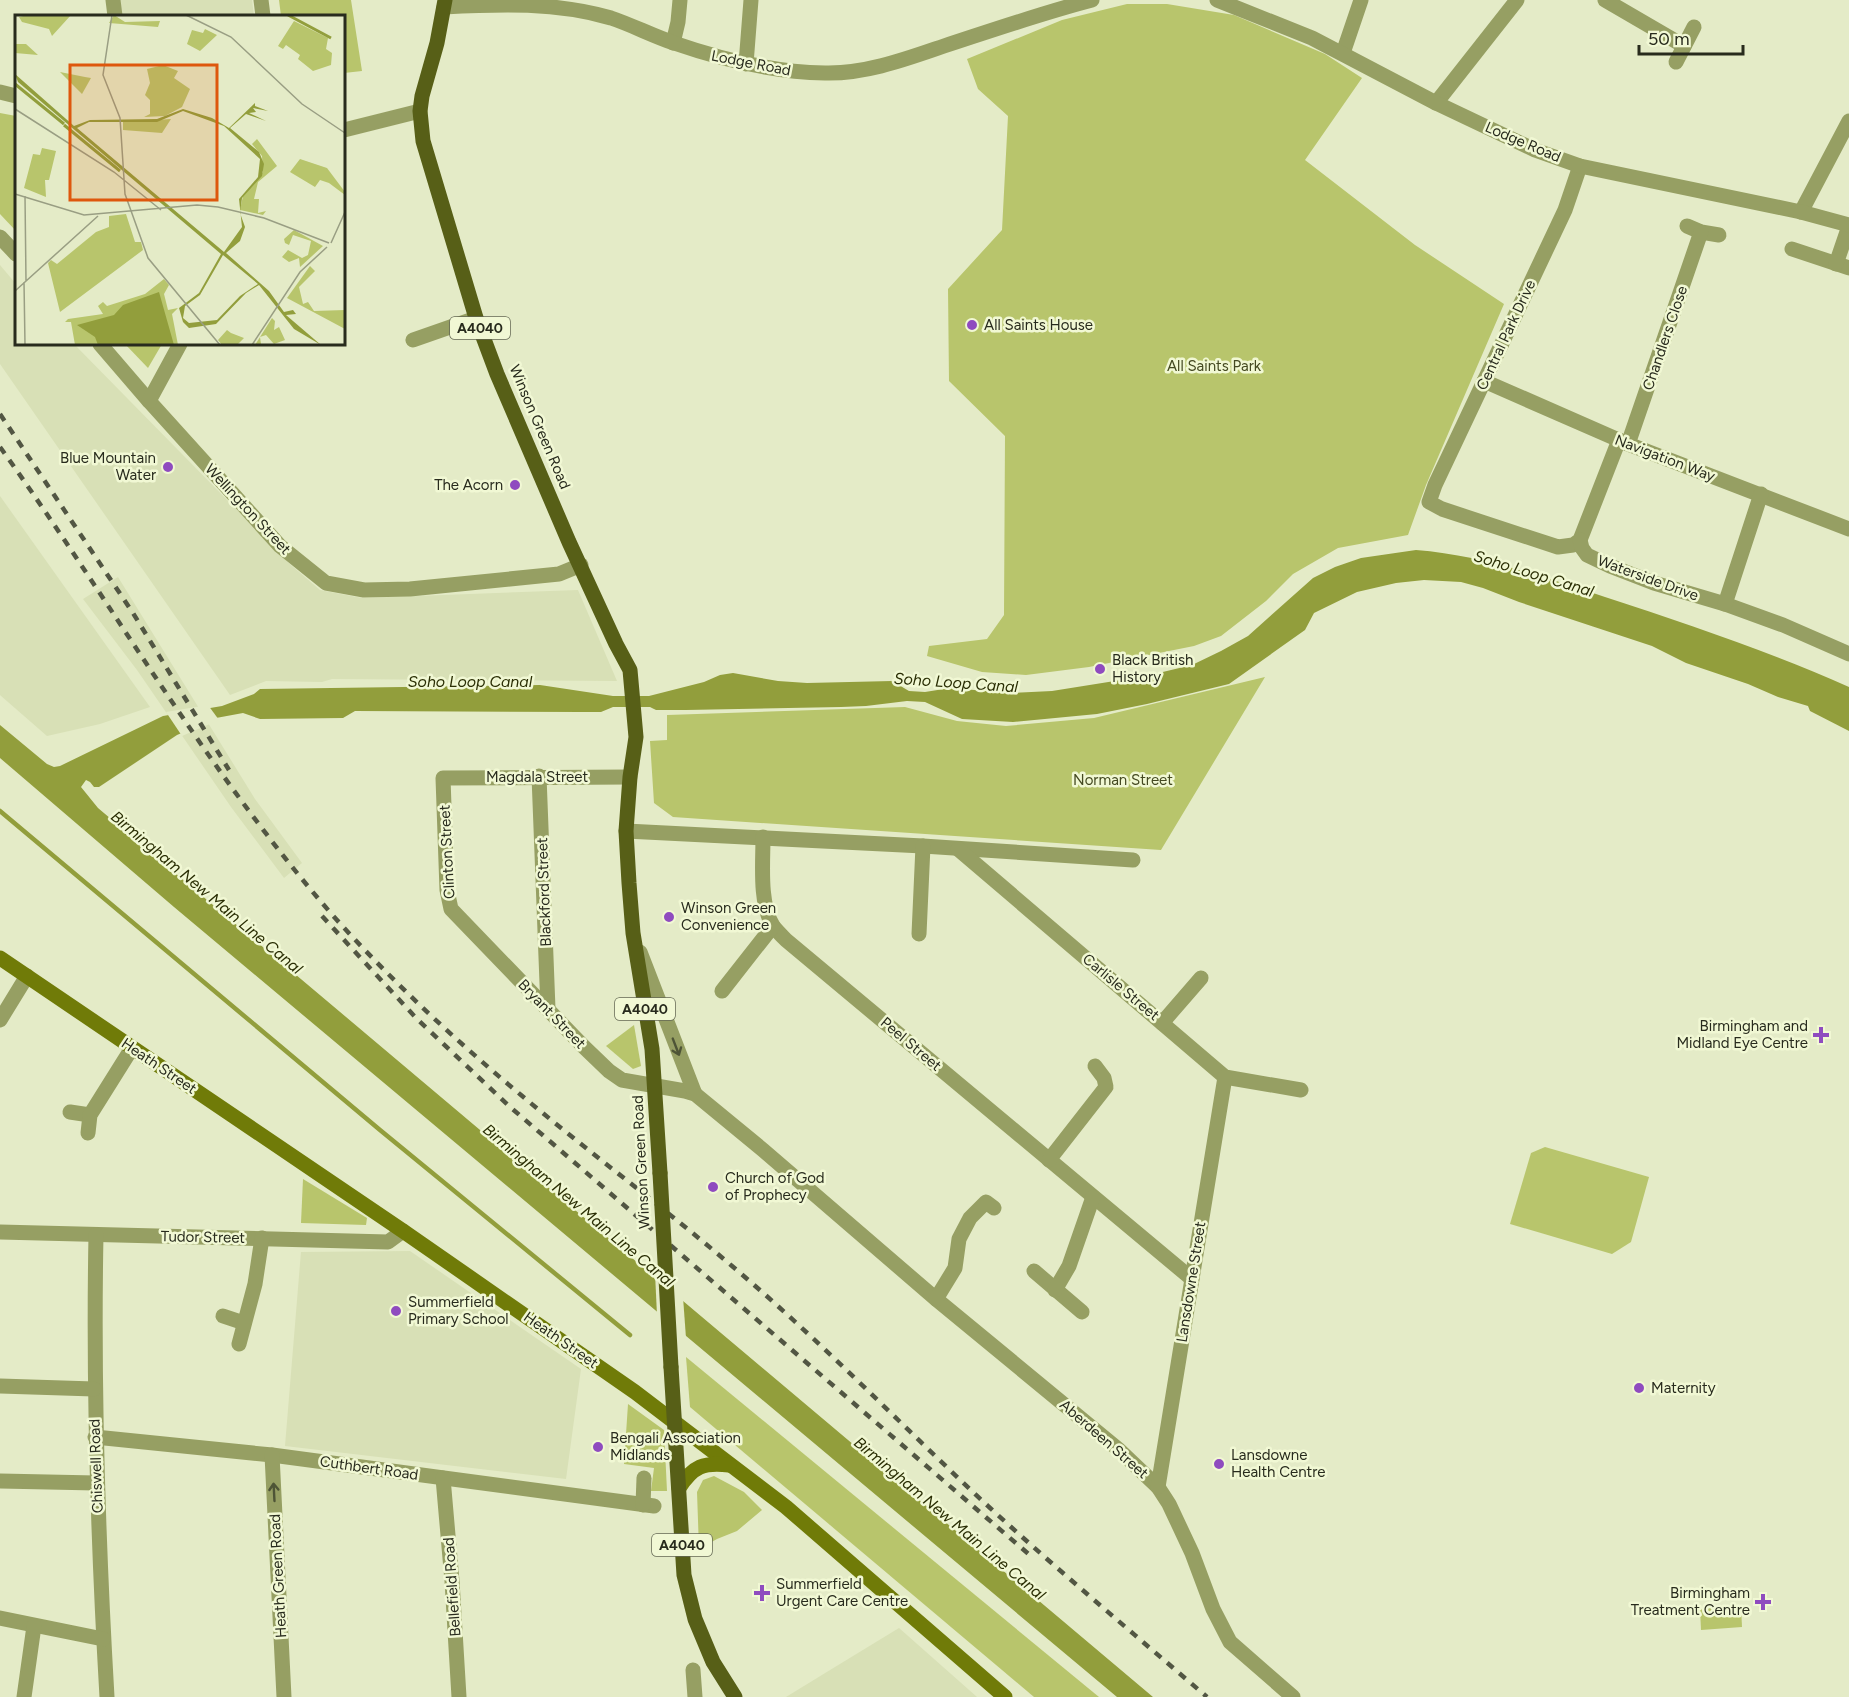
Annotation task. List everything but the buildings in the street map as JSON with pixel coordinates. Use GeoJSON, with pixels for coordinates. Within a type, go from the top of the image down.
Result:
{"type":"FeatureCollection","features":[{"type":"Feature","properties":{"kind":"main road","name":"Winson Green Road"},"geometry":{"type":"LineString","coordinates":[[444,3],[437,43],[420,111],[423,141],[476,318],[497,374],[569,542],[631,674],[636,737],[626,831],[633,933],[652,1049],[684,1575],[695,1618],[713,1662],[735,1697]]}},
{"type":"Feature","properties":{"kind":"main road","name":"Heath Street"},"geometry":{"type":"LineString","coordinates":[[0,958],[403,1230],[597,1365],[786,1508],[1005,1697]]}},
{"type":"Feature","properties":{"kind":"main road"},"geometry":{"type":"LineString","coordinates":[[679,1488],[687,1475],[698,1467],[712,1463],[729,1465]]}},
{"type":"Feature","properties":{"kind":"street"},"geometry":{"type":"LineString","coordinates":[[113,0],[115,15]]}},
{"type":"Feature","properties":{"kind":"street"},"geometry":{"type":"LineString","coordinates":[[261,0],[262,15]]}},
{"type":"Feature","properties":{"kind":"street"},"geometry":{"type":"LineString","coordinates":[[673,43],[680,0]]}},
{"type":"Feature","properties":{"kind":"street"},"geometry":{"type":"LineString","coordinates":[[746,64],[751,0]]}},
{"type":"Feature","properties":{"kind":"street","name":"Lodge Road"},"geometry":{"type":"LineString","coordinates":[[444,3],[549,6],[611,18],[709,55],[785,71],[828,74],[854,72],[909,58],[1047,6],[1092,0]]}},
{"type":"Feature","properties":{"kind":"street","name":"Lodge Road"},"geometry":{"type":"LineString","coordinates":[[1217,0],[1312,38],[1436,103],[1535,150],[1580,166],[1801,212],[1849,225],[1843,266],[1792,249]]}},
{"type":"Feature","properties":{"kind":"street"},"geometry":{"type":"LineString","coordinates":[[1343,53],[1361,0]]}},
{"type":"Feature","properties":{"kind":"street"},"geometry":{"type":"LineString","coordinates":[[1436,103],[1517,0]]}},
{"type":"Feature","properties":{"kind":"street"},"geometry":{"type":"LineString","coordinates":[[1605,0],[1684,46]]}},
{"type":"Feature","properties":{"kind":"street"},"geometry":{"type":"LineString","coordinates":[[1676,62],[1694,27]]}},
{"type":"Feature","properties":{"kind":"street"},"geometry":{"type":"LineString","coordinates":[[0,92],[15,96]]}},
{"type":"Feature","properties":{"kind":"street"},"geometry":{"type":"LineString","coordinates":[[345,130],[420,111]]}},
{"type":"Feature","properties":{"kind":"street"},"geometry":{"type":"LineString","coordinates":[[1801,212],[1849,121]]}},
{"type":"Feature","properties":{"kind":"street","name":"Central Park Drive"},"geometry":{"type":"LineString","coordinates":[[1580,166],[1565,210],[1429,502],[1442,509],[1558,547],[1573,545],[1580,540]]}},
{"type":"Feature","properties":{"kind":"street","name":"Chandlers Close"},"geometry":{"type":"LineString","coordinates":[[1623,442],[1694,229],[1719,235]]}},
{"type":"Feature","properties":{"kind":"street"},"geometry":{"type":"LineString","coordinates":[[0,237],[15,253]]}},
{"type":"Feature","properties":{"kind":"street"},"geometry":{"type":"LineString","coordinates":[[413,340],[476,318]]}},
{"type":"Feature","properties":{"kind":"street","name":"Wellington Street"},"geometry":{"type":"LineString","coordinates":[[101,345],[280,546],[326,583],[364,590],[410,589],[559,574],[581,565]]}},
{"type":"Feature","properties":{"kind":"street"},"geometry":{"type":"LineString","coordinates":[[149,401],[179,345]]}},
{"type":"Feature","properties":{"kind":"street","name":"Navigation Way"},"geometry":{"type":"LineString","coordinates":[[1484,381],[1623,442],[1849,529]]}},
{"type":"Feature","properties":{"kind":"street"},"geometry":{"type":"LineString","coordinates":[[1580,540],[1623,442]]}},
{"type":"Feature","properties":{"kind":"street"},"geometry":{"type":"LineString","coordinates":[[1725,604],[1761,494]]}},
{"type":"Feature","properties":{"kind":"street","name":"Waterside Drive"},"geometry":{"type":"LineString","coordinates":[[1580,540],[1587,555],[1610,566],[1654,583],[1725,604],[1783,625],[1849,654]]}},
{"type":"Feature","properties":{"kind":"street","name":"Blackford Street"},"geometry":{"type":"LineString","coordinates":[[539,776],[548,1009]]}},
{"type":"Feature","properties":{"kind":"street","name":"Magdala Street"},"geometry":{"type":"LineString","coordinates":[[443,778],[630,777]]}},
{"type":"Feature","properties":{"kind":"street","name":"Clinton Street"},"geometry":{"type":"LineString","coordinates":[[443,778],[447,890],[451,909],[462,921]]}},
{"type":"Feature","properties":{"kind":"street"},"geometry":{"type":"LineString","coordinates":[[626,831],[923,846],[1133,860]]}},
{"type":"Feature","properties":{"kind":"street"},"geometry":{"type":"LineString","coordinates":[[722,991],[773,926],[767,907],[763,878],[764,837]]}},
{"type":"Feature","properties":{"kind":"street"},"geometry":{"type":"LineString","coordinates":[[919,934],[923,846]]}},
{"type":"Feature","properties":{"kind":"street","name":"Carlisle Street"},"geometry":{"type":"LineString","coordinates":[[958,849],[1225,1077]]}},
{"type":"Feature","properties":{"kind":"street","name":"Bryant Street"},"geometry":{"type":"LineString","coordinates":[[462,921],[609,1071],[622,1080],[654,1086]]}},
{"type":"Feature","properties":{"kind":"street","name":"Peel Street"},"geometry":{"type":"LineString","coordinates":[[773,926],[786,940],[1192,1279]]}},
{"type":"Feature","properties":{"kind":"street"},"geometry":{"type":"LineString","coordinates":[[633,933],[695,1094]]}},
{"type":"Feature","properties":{"kind":"street"},"geometry":{"type":"LineString","coordinates":[[0,1020],[27,976]]}},
{"type":"Feature","properties":{"kind":"street"},"geometry":{"type":"LineString","coordinates":[[1162,1023],[1201,978]]}},
{"type":"Feature","properties":{"kind":"street"},"geometry":{"type":"LineString","coordinates":[[88,1133],[90,1115],[132,1048]]}},
{"type":"Feature","properties":{"kind":"street"},"geometry":{"type":"LineString","coordinates":[[1049,1160],[1106,1087],[1104,1078],[1095,1066]]}},
{"type":"Feature","properties":{"kind":"street"},"geometry":{"type":"LineString","coordinates":[[1225,1077],[1301,1090]]}},
{"type":"Feature","properties":{"kind":"street","name":"Lansdowne Street"},"geometry":{"type":"LineString","coordinates":[[1158,1486],[1225,1077]]}},
{"type":"Feature","properties":{"kind":"street","name":"Aberdeen Street"},"geometry":{"type":"LineString","coordinates":[[654,1086],[695,1094],[764,1150],[936,1299],[1118,1449],[1158,1486],[1192,1552],[1213,1609],[1230,1642],[1293,1697]]}},
{"type":"Feature","properties":{"kind":"street"},"geometry":{"type":"LineString","coordinates":[[70,1112],[90,1115]]}},
{"type":"Feature","properties":{"kind":"street"},"geometry":{"type":"LineString","coordinates":[[1055,1290],[1069,1266],[1093,1197]]}},
{"type":"Feature","properties":{"kind":"street"},"geometry":{"type":"LineString","coordinates":[[936,1299],[955,1268],[959,1239],[970,1218],[986,1202],[994,1208]]}},
{"type":"Feature","properties":{"kind":"street","name":"Tudor Street"},"geometry":{"type":"LineString","coordinates":[[0,1232],[388,1242],[403,1230]]}},
{"type":"Feature","properties":{"kind":"street","name":"Chiswell Road"},"geometry":{"type":"LineString","coordinates":[[96,1235],[94,1389],[96,1483],[107,1697]]}},
{"type":"Feature","properties":{"kind":"street"},"geometry":{"type":"LineString","coordinates":[[239,1344],[255,1284],[262,1238]]}},
{"type":"Feature","properties":{"kind":"street"},"geometry":{"type":"LineString","coordinates":[[1034,1271],[1082,1312]]}},
{"type":"Feature","properties":{"kind":"street"},"geometry":{"type":"LineString","coordinates":[[223,1316],[244,1323]]}},
{"type":"Feature","properties":{"kind":"street"},"geometry":{"type":"LineString","coordinates":[[0,1386],[94,1389]]}},
{"type":"Feature","properties":{"kind":"street","name":"Cuthbert Road"},"geometry":{"type":"LineString","coordinates":[[95,1437],[272,1455],[649,1506],[644,1478]]}},
{"type":"Feature","properties":{"kind":"street","name":"Heath Green Road"},"geometry":{"type":"LineString","coordinates":[[272,1455],[284,1697]]}},
{"type":"Feature","properties":{"kind":"street","name":"Bellefield Road"},"geometry":{"type":"LineString","coordinates":[[443,1478],[459,1697]]}},
{"type":"Feature","properties":{"kind":"street"},"geometry":{"type":"LineString","coordinates":[[0,1481],[96,1483]]}},
{"type":"Feature","properties":{"kind":"street"},"geometry":{"type":"LineString","coordinates":[[0,1618],[103,1639]]}},
{"type":"Feature","properties":{"kind":"street"},"geometry":{"type":"LineString","coordinates":[[24,1697],[34,1626]]}},
{"type":"Feature","properties":{"kind":"street"},"geometry":{"type":"LineString","coordinates":[[693,1670],[695,1697]]}},
{"type":"Feature","properties":{"kind":"shaded area"},"geometry":{"type":"Polygon","coordinates":[[[120,0],[252,0],[254,15],[122,15],[120,0]]]}},
{"type":"Feature","properties":{"kind":"shaded area"},"geometry":{"type":"Polygon","coordinates":[[[0,265],[15,283],[15,345],[75,345],[291,565],[320,590],[362,598],[578,590],[617,681],[332,679],[322,682],[266,681],[230,695],[0,364],[0,265]]]}},
{"type":"Feature","properties":{"kind":"shaded area"},"geometry":{"type":"Polygon","coordinates":[[[0,496],[150,707],[100,724],[47,736],[0,695],[0,496]]]}},
{"type":"Feature","properties":{"kind":"shaded area"},"geometry":{"type":"Polygon","coordinates":[[[1416,550],[1488,562],[1535,575],[1698,628],[1819,674],[1849,687],[1849,731],[1810,711],[1808,706],[1686,663],[1652,646],[1483,588],[1461,582],[1424,580],[1396,583],[1357,592],[1314,613],[1305,630],[1229,684],[1097,714],[1013,722],[962,719],[925,702],[907,701],[841,707],[656,710],[650,707],[613,707],[601,712],[355,711],[343,718],[260,719],[243,713],[216,718],[177,735],[99,787],[94,787],[86,780],[81,787],[98,808],[1153,1697],[1117,1697],[174,907],[0,758],[0,725],[47,764],[54,767],[163,716],[222,706],[254,694],[260,689],[540,685],[613,696],[649,696],[733,673],[778,681],[807,683],[892,681],[909,691],[925,692],[950,688],[1011,693],[1052,691],[1146,676],[1192,665],[1248,636],[1313,578],[1361,558],[1416,550]]]}},
{"type":"Feature","properties":{"kind":"shaded area"},"geometry":{"type":"Polygon","coordinates":[[[118,577],[255,799],[302,863],[284,878],[231,807],[137,670],[83,599],[118,577]]]}},
{"type":"Feature","properties":{"kind":"shaded area","name":"Summerfield Primary School"},"geometry":{"type":"Polygon","coordinates":[[[410,1251],[581,1369],[566,1479],[285,1446],[301,1252],[410,1251]]]}},
{"type":"Feature","properties":{"kind":"shaded area"},"geometry":{"type":"Polygon","coordinates":[[[899,1628],[977,1697],[786,1697],[835,1667],[899,1628]]]}},
{"type":"Feature","properties":{"kind":"green space"},"geometry":{"type":"Polygon","coordinates":[[[279,0],[351,0],[362,71],[345,73],[345,15],[281,15],[279,0]]]}},
{"type":"Feature","properties":{"kind":"green space","name":"All Saints Park"},"geometry":{"type":"Polygon","coordinates":[[[1127,4],[1167,4],[1234,15],[1325,54],[1362,78],[1305,160],[1415,245],[1504,304],[1426,485],[1408,535],[1338,548],[1293,574],[1266,601],[1221,636],[1194,646],[1089,667],[1026,675],[982,672],[927,656],[929,646],[987,639],[1004,615],[1005,436],[949,381],[948,289],[1002,230],[1008,116],[978,89],[967,59],[1062,20],[1127,4]]]}},
{"type":"Feature","properties":{"kind":"green space"},"geometry":{"type":"Polygon","coordinates":[[[0,113],[15,116],[15,230],[0,214],[0,113]]]}},
{"type":"Feature","properties":{"kind":"green space"},"geometry":{"type":"Polygon","coordinates":[[[126,345],[161,345],[148,368],[126,345]]]}},
{"type":"Feature","properties":{"kind":"green space","name":"Norman Street"},"geometry":{"type":"Polygon","coordinates":[[[1265,677],[1161,850],[673,817],[654,803],[650,741],[667,740],[667,715],[905,707],[957,721],[1006,726],[1094,718],[1265,677]]]}},
{"type":"Feature","properties":{"kind":"green space"},"geometry":{"type":"Polygon","coordinates":[[[634,1025],[641,1066],[633,1069],[606,1046],[634,1025]]]}},
{"type":"Feature","properties":{"kind":"green space"},"geometry":{"type":"Polygon","coordinates":[[[1545,1147],[1649,1177],[1631,1242],[1612,1254],[1510,1224],[1531,1153],[1545,1147]]]}},
{"type":"Feature","properties":{"kind":"green space"},"geometry":{"type":"Polygon","coordinates":[[[303,1179],[367,1218],[366,1225],[301,1223],[303,1179]]]}},
{"type":"Feature","properties":{"kind":"green space"},"geometry":{"type":"Polygon","coordinates":[[[686,1357],[1099,1697],[1034,1697],[690,1407],[686,1357]]]}},
{"type":"Feature","properties":{"kind":"green space"},"geometry":{"type":"Polygon","coordinates":[[[628,1404],[664,1430],[667,1491],[651,1491],[654,1468],[624,1464],[628,1404]]]}},
{"type":"Feature","properties":{"kind":"green space"},"geometry":{"type":"Polygon","coordinates":[[[714,1476],[744,1492],[762,1510],[737,1531],[699,1549],[697,1492],[703,1480],[714,1476]]]}},
{"type":"Feature","properties":{"kind":"green space"},"geometry":{"type":"Polygon","coordinates":[[[1741,1606],[1742,1627],[1701,1630],[1700,1609],[1741,1606]]]}},
{"type":"Feature","properties":{"kind":"pier"},"geometry":{"type":"Polygon","coordinates":[[[208,705],[219,720],[182,736],[166,712],[208,705]]]}},
{"type":"Feature","properties":{"kind":"pier"},"geometry":{"type":"Polygon","coordinates":[[[655,1273],[683,1297],[686,1338],[657,1315],[655,1273]]]}},
{"type":"Feature","properties":{"kind":"waterway"},"geometry":{"type":"LineString","coordinates":[[0,811],[380,1130],[630,1335]]}},
{"type":"Feature","properties":{"kind":"railway"},"geometry":{"type":"LineString","coordinates":[[0,414],[133,613],[229,770]]}},
{"type":"Feature","properties":{"kind":"railway"},"geometry":{"type":"LineString","coordinates":[[0,447],[42,506],[162,688],[245,806],[289,864],[336,919],[380,965],[448,1032],[496,1074],[706,1244],[765,1295],[989,1507],[1207,1697]]}},
{"type":"Feature","properties":{"kind":"railway"},"geometry":{"type":"LineString","coordinates":[[322,916],[417,1019],[509,1106],[1032,1557]]}},
{"type":"Feature","properties":{"kind":"place","name":"All Saints House"},"geometry":{"type":"Point","coordinates":[972,325]}},
{"type":"Feature","properties":{"kind":"place","name":"Blue Mountain Water"},"geometry":{"type":"Point","coordinates":[168,467]}},
{"type":"Feature","properties":{"kind":"place","name":"The Acorn"},"geometry":{"type":"Point","coordinates":[515,485]}},
{"type":"Feature","properties":{"kind":"place","name":"Black British History"},"geometry":{"type":"Point","coordinates":[1100,669]}},
{"type":"Feature","properties":{"kind":"place","name":"Winson Green Convenience"},"geometry":{"type":"Point","coordinates":[669,917]}},
{"type":"Feature","properties":{"kind":"place","name":"Birmingham and Midland Eye Centre"},"geometry":{"type":"Point","coordinates":[1821,1035]}},
{"type":"Feature","properties":{"kind":"place","name":"Church of God of Prophecy"},"geometry":{"type":"Point","coordinates":[713,1187]}},
{"type":"Feature","properties":{"kind":"place","name":"Summerfield Primary School"},"geometry":{"type":"Point","coordinates":[396,1311]}},
{"type":"Feature","properties":{"kind":"place","name":"Maternity"},"geometry":{"type":"Point","coordinates":[1639,1388]}},
{"type":"Feature","properties":{"kind":"place","name":"Bengali Association Midlands"},"geometry":{"type":"Point","coordinates":[598,1447]}},
{"type":"Feature","properties":{"kind":"place","name":"Lansdowne Health Centre"},"geometry":{"type":"Point","coordinates":[1219,1464]}},
{"type":"Feature","properties":{"kind":"place","name":"Summerfield Urgent Care Centre"},"geometry":{"type":"Point","coordinates":[762,1593]}},
{"type":"Feature","properties":{"kind":"place","name":"Birmingham Treatment Centre"},"geometry":{"type":"Point","coordinates":[1763,1602]}},
{"type":"Feature","properties":{"kind":"water label","name":"Soho Loop Canal"},"geometry":{"type":"Point","coordinates":[1534,573]}},
{"type":"Feature","properties":{"kind":"water label","name":"Soho Loop Canal"},"geometry":{"type":"Point","coordinates":[470,681]}},
{"type":"Feature","properties":{"kind":"water label","name":"Soho Loop Canal"},"geometry":{"type":"Point","coordinates":[956,682]}},
{"type":"Feature","properties":{"kind":"water label","name":"Birmingham New Main Line Canal"},"geometry":{"type":"Point","coordinates":[207,892]}},
{"type":"Feature","properties":{"kind":"water label","name":"Birmingham New Main Line Canal"},"geometry":{"type":"Point","coordinates":[579,1205]}},
{"type":"Feature","properties":{"kind":"water label","name":"Birmingham New Main Line Canal"},"geometry":{"type":"Point","coordinates":[950,1518]}}]}
